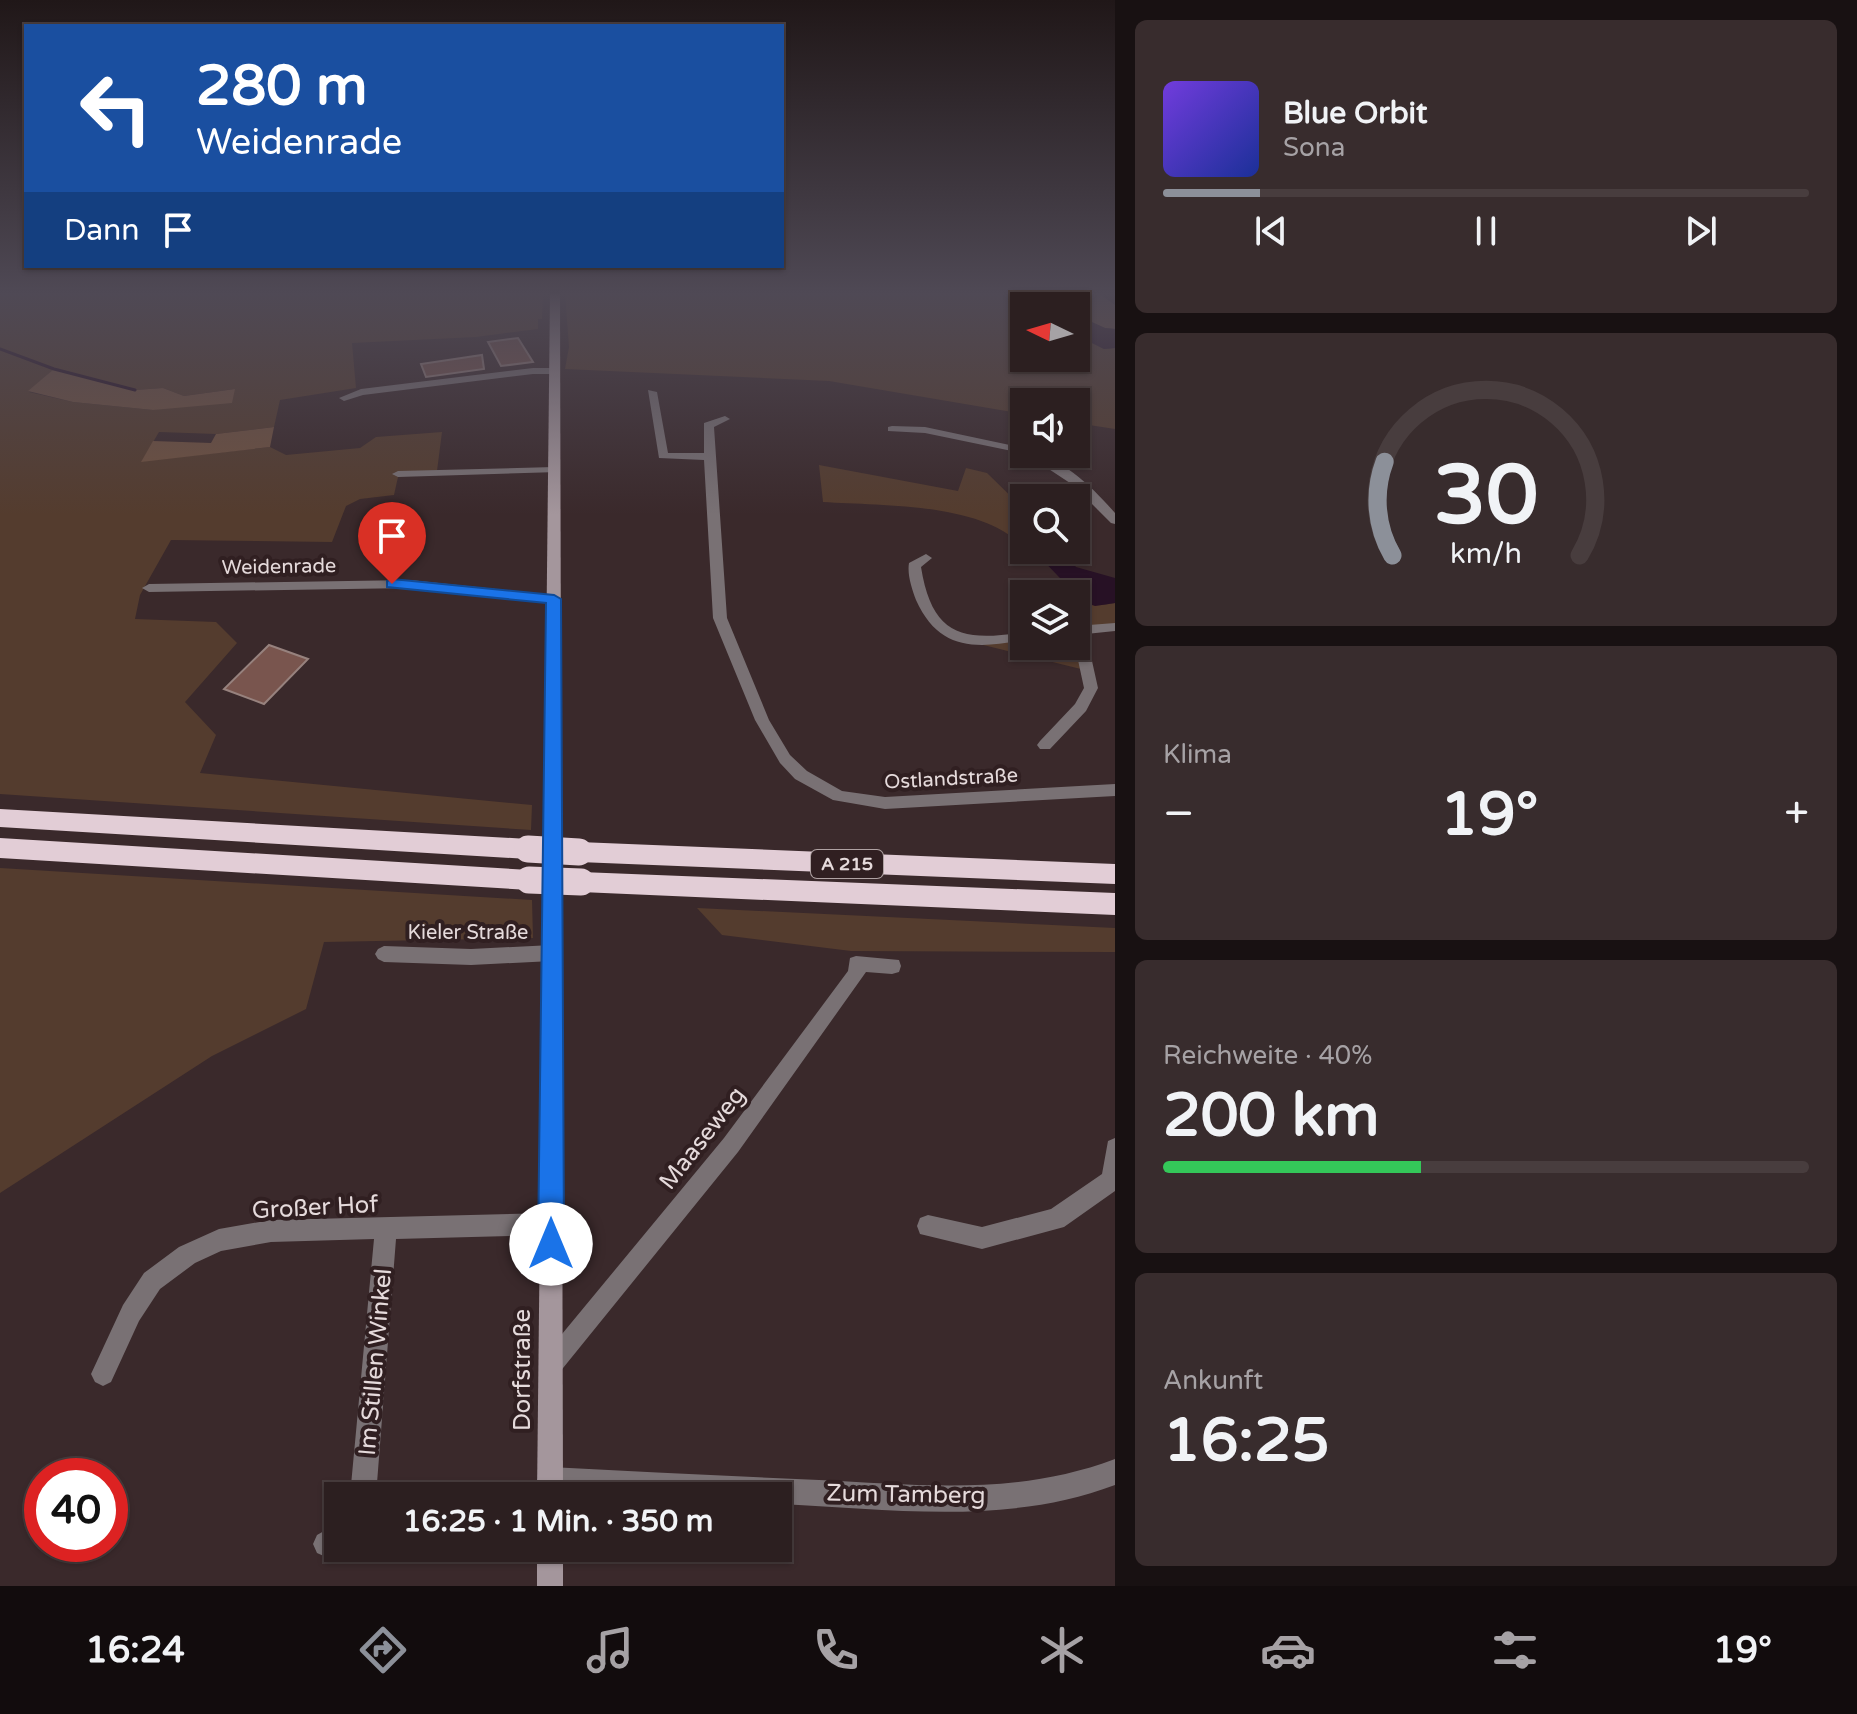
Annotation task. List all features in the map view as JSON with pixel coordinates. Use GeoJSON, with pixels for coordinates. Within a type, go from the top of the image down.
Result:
{"type":"FeatureCollection","features":[{"type":"Feature","properties":{"kind":"highway","name":"A 215"},"geometry":{"type":"LineString","coordinates":[[0,818],[579,852],[1115,874]]}},
{"type":"Feature","properties":{"kind":"highway","name":"A 215"},"geometry":{"type":"LineString","coordinates":[[0,848],[529,880],[1115,904]]}},
{"type":"Feature","properties":{"kind":"street","name":"Kieler Straße"},"geometry":{"type":"LineString","coordinates":[[551,1234],[554,367]]}},
{"type":"Feature","properties":{"kind":"street"},"geometry":{"type":"LineString","coordinates":[[344,398],[361,392],[554,371]]}},
{"type":"Feature","properties":{"kind":"street"},"geometry":{"type":"LineString","coordinates":[[652,392],[663,456],[710,457]]}},
{"type":"Feature","properties":{"kind":"street","name":"Ostlandstraße"},"geometry":{"type":"LineString","coordinates":[[725,419],[708,425],[720,618],[762,720],[785,759],[801,775],[839,796],[885,803],[1115,790]]}},
{"type":"Feature","properties":{"kind":"street"},"geometry":{"type":"LineString","coordinates":[[892,429],[925,430],[1010,448]]}},
{"type":"Feature","properties":{"kind":"street"},"geometry":{"type":"LineString","coordinates":[[1057,468],[1115,520]]}},
{"type":"Feature","properties":{"kind":"street"},"geometry":{"type":"LineString","coordinates":[[398,474],[554,470]]}},
{"type":"Feature","properties":{"kind":"street"},"geometry":{"type":"LineString","coordinates":[[926,558],[914,566],[916,582],[931,614],[942,626],[957,638],[967,641],[1010,637]]}},
{"type":"Feature","properties":{"kind":"street","name":"Weidenrade"},"geometry":{"type":"LineString","coordinates":[[149,588],[410,584],[554,599]]}},
{"type":"Feature","properties":{"kind":"street"},"geometry":{"type":"LineString","coordinates":[[1090,629],[1115,627]]}},
{"type":"Feature","properties":{"kind":"street"},"geometry":{"type":"LineString","coordinates":[[1045,745],[1081,707],[1091,688],[1084,660]]}},
{"type":"Feature","properties":{"kind":"street","name":"Kieler Straße"},"geometry":{"type":"LineString","coordinates":[[384,954],[471,957],[552,953]]}},
{"type":"Feature","properties":{"kind":"street","name":"Maaseweg"},"geometry":{"type":"LineString","coordinates":[[551,1365],[731,1145],[857,973],[856,964],[892,966]]}},
{"type":"Feature","properties":{"kind":"street"},"geometry":{"type":"LineString","coordinates":[[928,1226],[982,1238],[1056,1219],[1113,1181],[1115,1148]]}},
{"type":"Feature","properties":{"kind":"street","name":"Großer Hof"},"geometry":{"type":"LineString","coordinates":[[103,1374],[131,1313],[152,1281],[187,1255],[219,1240],[271,1231],[386,1229],[551,1234]]}},
{"type":"Feature","properties":{"kind":"street","name":"Im Stillen Winkel"},"geometry":{"type":"LineString","coordinates":[[364,1482],[386,1229]]}},
{"type":"Feature","properties":{"kind":"street","name":"Dorfstraße"},"geometry":{"type":"LineString","coordinates":[[550,1482],[551,1234]]}},
{"type":"Feature","properties":{"kind":"street","name":"Zum Tamberg"},"geometry":{"type":"LineString","coordinates":[[792,1494],[938,1498],[1028,1495],[1096,1481],[1115,1472]]}},
{"type":"Feature","properties":{"kind":"street"},"geometry":{"type":"LineString","coordinates":[[550,1562],[550,1586]]}},
{"type":"Feature","properties":{"kind":"shaded area"},"geometry":{"type":"Polygon","coordinates":[[[0,367],[354,367],[356,388],[280,400],[274,427],[216,434],[159,432],[142,461],[270,447],[286,455],[360,448],[376,437],[442,432],[437,471],[398,477],[394,495],[360,499],[346,506],[332,542],[171,540],[140,595],[135,619],[216,622],[237,643],[185,702],[216,735],[200,773],[532,805],[531,830],[0,794],[0,367]],[[54,369],[29,392],[73,402],[153,410],[235,389],[184,396],[163,388],[135,390],[54,369]]]}},
{"type":"Feature","properties":{"kind":"shaded area"},"geometry":{"type":"Polygon","coordinates":[[[1010,367],[1010,372],[1090,372],[1090,367],[1115,367],[1115,429],[1090,425],[1090,388],[1010,388],[1010,412],[829,381],[565,369],[1010,367]]]}},
{"type":"Feature","properties":{"kind":"shaded area"},"geometry":{"type":"Polygon","coordinates":[[[54,369],[135,390],[163,388],[184,396],[235,389],[232,403],[153,410],[73,402],[28,391],[54,369]]]}},
{"type":"Feature","properties":{"kind":"shaded area"},"geometry":{"type":"Polygon","coordinates":[[[274,427],[270,447],[141,462],[153,441],[211,443],[216,434],[274,427]]]}},
{"type":"Feature","properties":{"kind":"shaded area"},"geometry":{"type":"Polygon","coordinates":[[[819,465],[958,491],[966,468],[987,473],[1010,495],[1010,536],[984,522],[958,514],[902,506],[823,502],[819,465]]]}},
{"type":"Feature","properties":{"kind":"shaded area"},"geometry":{"type":"Polygon","coordinates":[[[1046,564],[1073,564],[1115,578],[1115,603],[1090,604],[1090,580],[1062,580],[1046,564]]]}},
{"type":"Feature","properties":{"kind":"shaded area"},"geometry":{"type":"Polygon","coordinates":[[[1115,603],[1115,627],[1094,628],[1090,623],[1090,604],[1115,603]]]}},
{"type":"Feature","properties":{"kind":"shaded area"},"geometry":{"type":"Polygon","coordinates":[[[1010,637],[1010,652],[967,641],[1010,637]]]}},
{"type":"Feature","properties":{"kind":"shaded area"},"geometry":{"type":"Polygon","coordinates":[[[1044,660],[1083,660],[1089,671],[1044,660]]]}},
{"type":"Feature","properties":{"kind":"shaded area"},"geometry":{"type":"Polygon","coordinates":[[[0,868],[532,900],[533,938],[324,942],[306,1009],[212,1056],[0,1193],[0,868]]]}},
{"type":"Feature","properties":{"kind":"shaded area"},"geometry":{"type":"Polygon","coordinates":[[[697,908],[1115,928],[1115,952],[851,951],[722,935],[697,908]]]}},
{"type":"Feature","properties":{"kind":"building"},"geometry":{"type":"Polygon","coordinates":[[[422,367],[484,367],[484,369],[426,377],[422,367]]]}},
{"type":"Feature","properties":{"kind":"building"},"geometry":{"type":"Polygon","coordinates":[[[269,645],[308,659],[264,704],[224,689],[269,645]]]}},
{"type":"Feature","properties":{"kind":"waterway"},"geometry":{"type":"LineString","coordinates":[[49,367],[135,390]]}},
{"type":"Feature","properties":{"kind":"route"},"geometry":{"type":"LineString","coordinates":[[392,584],[554,599],[551,1244]]}}]}
